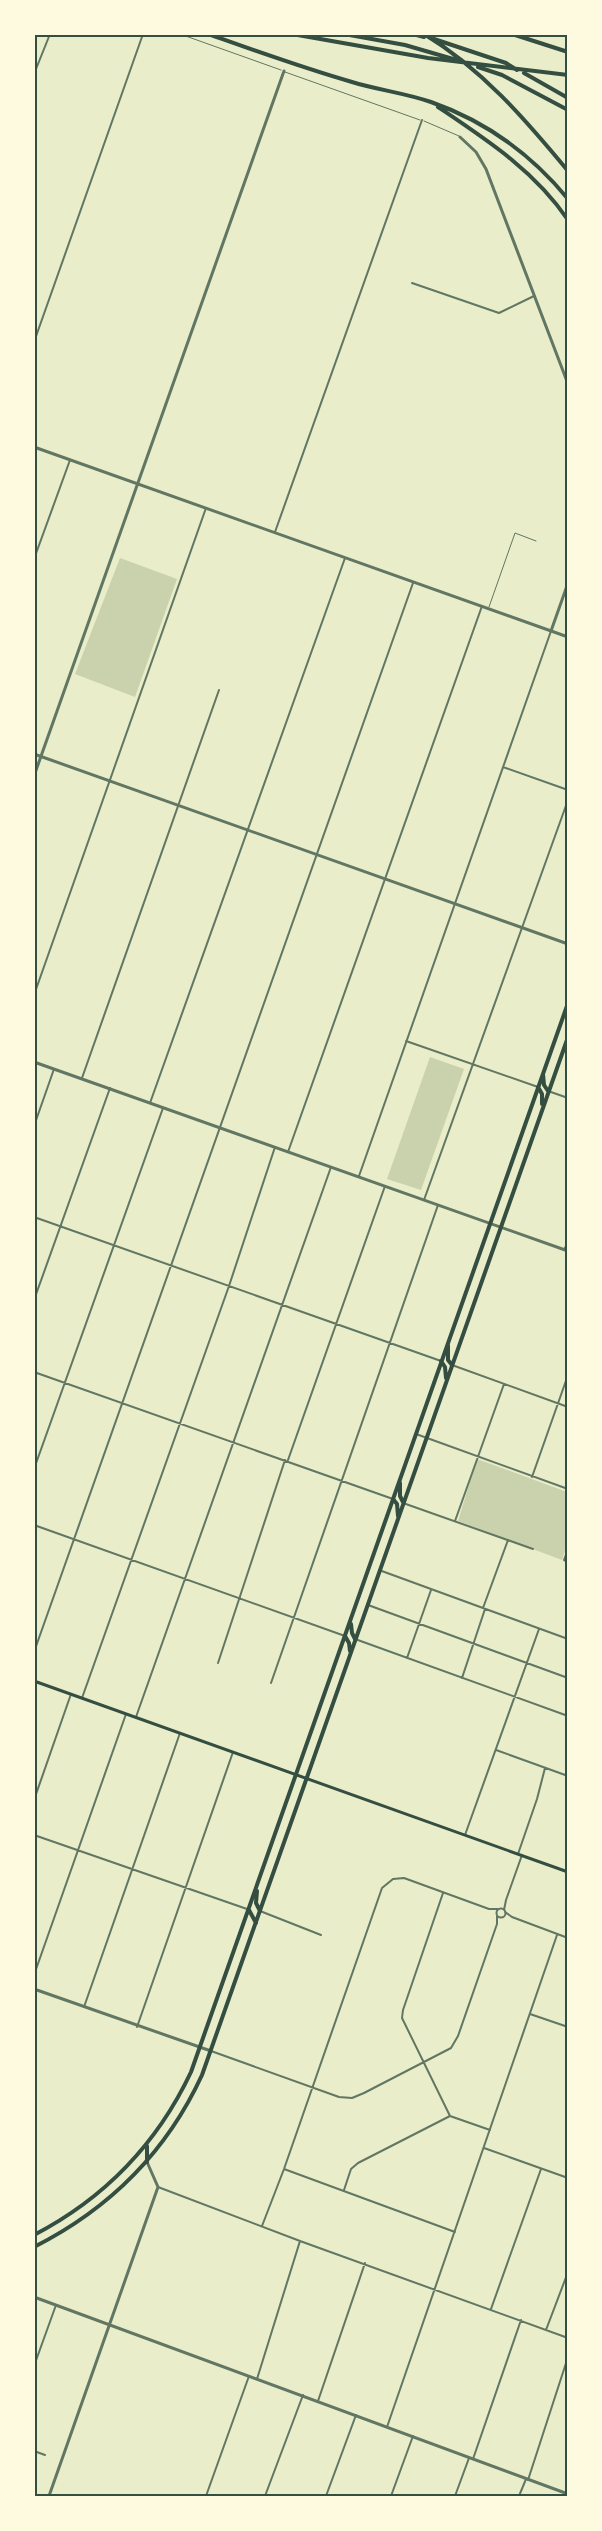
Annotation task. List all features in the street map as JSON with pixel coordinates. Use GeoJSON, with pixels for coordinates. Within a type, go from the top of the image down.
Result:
{"type":"FeatureCollection","features":[{"type":"Feature","properties":{"kind":"main road"},"geometry":{"type":"LineString","coordinates":[[208,34],[353,82],[430,102],[470,118],[509,143],[537,167],[567,199]]}},
{"type":"Feature","properties":{"kind":"main road"},"geometry":{"type":"LineString","coordinates":[[292,34],[428,58],[567,75]]}},
{"type":"Feature","properties":{"kind":"main road"},"geometry":{"type":"LineString","coordinates":[[344,34],[405,45],[453,58],[502,75],[567,110]]}},
{"type":"Feature","properties":{"kind":"main road"},"geometry":{"type":"LineString","coordinates":[[413,34],[506,63],[567,98]]}},
{"type":"Feature","properties":{"kind":"main road"},"geometry":{"type":"LineString","coordinates":[[424,34],[454,53],[490,84],[567,171]]}},
{"type":"Feature","properties":{"kind":"main road"},"geometry":{"type":"LineString","coordinates":[[512,34],[567,52]]}},
{"type":"Feature","properties":{"kind":"main road"},"geometry":{"type":"LineString","coordinates":[[430,102],[523,168],[552,199],[567,220]]}},
{"type":"Feature","properties":{"kind":"main road"},"geometry":{"type":"LineString","coordinates":[[34,2235],[91,2200],[147,2145],[173,2108],[201,2048],[567,1004]]}},
{"type":"Feature","properties":{"kind":"main road"},"geometry":{"type":"LineString","coordinates":[[34,2247],[93,2212],[111,2198],[147,2162],[184,2111],[211,2051],[567,1036]]}},
{"type":"Feature","properties":{"kind":"main road"},"geometry":{"type":"LineString","coordinates":[[543,1073],[544,1085],[548,1091]]}},
{"type":"Feature","properties":{"kind":"main road"},"geometry":{"type":"LineString","coordinates":[[538,1087],[542,1094],[542,1108]]}},
{"type":"Feature","properties":{"kind":"main road"},"geometry":{"type":"LineString","coordinates":[[448,1341],[448,1360],[452,1365]]}},
{"type":"Feature","properties":{"kind":"main road"},"geometry":{"type":"LineString","coordinates":[[441,1361],[445,1367],[446,1382]]}},
{"type":"Feature","properties":{"kind":"main road"},"geometry":{"type":"LineString","coordinates":[[399,1480],[400,1496],[404,1503]]}},
{"type":"Feature","properties":{"kind":"main road"},"geometry":{"type":"LineString","coordinates":[[393,1499],[397,1504],[398,1517]]}},
{"type":"Feature","properties":{"kind":"main road"},"geometry":{"type":"LineString","coordinates":[[351,1620],[352,1633],[356,1639]]}},
{"type":"Feature","properties":{"kind":"main road"},"geometry":{"type":"LineString","coordinates":[[345,1636],[349,1643],[350,1655]]}},
{"type":"Feature","properties":{"kind":"main road"},"geometry":{"type":"LineString","coordinates":[[34,1681],[297,1773],[567,1872]]}},
{"type":"Feature","properties":{"kind":"main road"},"geometry":{"type":"LineString","coordinates":[[257,1887],[256,1903],[260,1911]]}},
{"type":"Feature","properties":{"kind":"main road"},"geometry":{"type":"LineString","coordinates":[[249,1910],[256,1924]]}},
{"type":"Feature","properties":{"kind":"main road"},"geometry":{"type":"LineString","coordinates":[[147,2145],[147,2162]]}},
{"type":"Feature","properties":{"kind":"street"},"geometry":{"type":"LineString","coordinates":[[34,74],[50,34]]}},
{"type":"Feature","properties":{"kind":"street"},"geometry":{"type":"LineString","coordinates":[[34,342],[143,34]]}},
{"type":"Feature","properties":{"kind":"street"},"geometry":{"type":"LineString","coordinates":[[34,776],[284,71]]}},
{"type":"Feature","properties":{"kind":"street"},"geometry":{"type":"LineString","coordinates":[[275,532],[422,120]]}},
{"type":"Feature","properties":{"kind":"street"},"geometry":{"type":"LineString","coordinates":[[460,137],[474,149],[484,166],[567,384]]}},
{"type":"Feature","properties":{"kind":"street"},"geometry":{"type":"LineString","coordinates":[[412,283],[499,313],[534,296]]}},
{"type":"Feature","properties":{"kind":"street"},"geometry":{"type":"LineString","coordinates":[[34,447],[567,637]]}},
{"type":"Feature","properties":{"kind":"street"},"geometry":{"type":"LineString","coordinates":[[34,559],[70,459]]}},
{"type":"Feature","properties":{"kind":"street"},"geometry":{"type":"LineString","coordinates":[[34,995],[206,508]]}},
{"type":"Feature","properties":{"kind":"street"},"geometry":{"type":"LineString","coordinates":[[150,1103],[345,557]]}},
{"type":"Feature","properties":{"kind":"street"},"geometry":{"type":"LineString","coordinates":[[34,1652],[413,581]]}},
{"type":"Feature","properties":{"kind":"street"},"geometry":{"type":"LineString","coordinates":[[359,1176],[567,583]]}},
{"type":"Feature","properties":{"kind":"street"},"geometry":{"type":"LineString","coordinates":[[288,1152],[482,606]]}},
{"type":"Feature","properties":{"kind":"street"},"geometry":{"type":"LineString","coordinates":[[82,1078],[219,690]]}},
{"type":"Feature","properties":{"kind":"street"},"geometry":{"type":"LineString","coordinates":[[34,754],[567,944]]}},
{"type":"Feature","properties":{"kind":"street"},"geometry":{"type":"LineString","coordinates":[[503,767],[567,790]]}},
{"type":"Feature","properties":{"kind":"street"},"geometry":{"type":"LineString","coordinates":[[424,1200],[567,800]]}},
{"type":"Feature","properties":{"kind":"street"},"geometry":{"type":"LineString","coordinates":[[406,1041],[538,1087]]}},
{"type":"Feature","properties":{"kind":"street"},"geometry":{"type":"LineString","coordinates":[[34,1062],[566,1251],[567,1242]]}},
{"type":"Feature","properties":{"kind":"street"},"geometry":{"type":"LineString","coordinates":[[34,1126],[54,1069]]}},
{"type":"Feature","properties":{"kind":"street"},"geometry":{"type":"LineString","coordinates":[[34,1300],[110,1088]]}},
{"type":"Feature","properties":{"kind":"street"},"geometry":{"type":"LineString","coordinates":[[548,1091],[567,1098]]}},
{"type":"Feature","properties":{"kind":"street"},"geometry":{"type":"LineString","coordinates":[[34,1469],[163,1108]]}},
{"type":"Feature","properties":{"kind":"street"},"geometry":{"type":"LineString","coordinates":[[82,1698],[229,1286],[275,1148]]}},
{"type":"Feature","properties":{"kind":"street"},"geometry":{"type":"LineString","coordinates":[[136,1717],[330,1167]]}},
{"type":"Feature","properties":{"kind":"street"},"geometry":{"type":"LineString","coordinates":[[218,1662],[286,1461],[385,1186]]}},
{"type":"Feature","properties":{"kind":"street"},"geometry":{"type":"LineString","coordinates":[[271,1683],[438,1204]]}},
{"type":"Feature","properties":{"kind":"street"},"geometry":{"type":"LineString","coordinates":[[34,1217],[441,1361]]}},
{"type":"Feature","properties":{"kind":"street"},"geometry":{"type":"LineString","coordinates":[[452,1365],[567,1407]]}},
{"type":"Feature","properties":{"kind":"street"},"geometry":{"type":"LineString","coordinates":[[34,1372],[393,1499]]}},
{"type":"Feature","properties":{"kind":"street"},"geometry":{"type":"LineString","coordinates":[[532,1477],[567,1375]]}},
{"type":"Feature","properties":{"kind":"street"},"geometry":{"type":"LineString","coordinates":[[455,1521],[504,1384]]}},
{"type":"Feature","properties":{"kind":"street"},"geometry":{"type":"LineString","coordinates":[[416,1434],[567,1490]]}},
{"type":"Feature","properties":{"kind":"street"},"geometry":{"type":"LineString","coordinates":[[404,1503],[533,1549]]}},
{"type":"Feature","properties":{"kind":"street"},"geometry":{"type":"LineString","coordinates":[[34,1525],[345,1636]]}},
{"type":"Feature","properties":{"kind":"street"},"geometry":{"type":"LineString","coordinates":[[461,1679],[508,1540]]}},
{"type":"Feature","properties":{"kind":"street"},"geometry":{"type":"LineString","coordinates":[[566,1561],[567,1549]]}},
{"type":"Feature","properties":{"kind":"street"},"geometry":{"type":"LineString","coordinates":[[379,1570],[567,1640]]}},
{"type":"Feature","properties":{"kind":"street"},"geometry":{"type":"LineString","coordinates":[[407,1659],[431,1590]]}},
{"type":"Feature","properties":{"kind":"street"},"geometry":{"type":"LineString","coordinates":[[368,1605],[567,1678]]}},
{"type":"Feature","properties":{"kind":"street"},"geometry":{"type":"LineString","coordinates":[[465,1835],[539,1629]]}},
{"type":"Feature","properties":{"kind":"street"},"geometry":{"type":"LineString","coordinates":[[356,1639],[567,1716]]}},
{"type":"Feature","properties":{"kind":"street"},"geometry":{"type":"LineString","coordinates":[[34,1800],[71,1694]]}},
{"type":"Feature","properties":{"kind":"street"},"geometry":{"type":"LineString","coordinates":[[34,1975],[126,1714]]}},
{"type":"Feature","properties":{"kind":"street"},"geometry":{"type":"LineString","coordinates":[[84,2007],[180,1733]]}},
{"type":"Feature","properties":{"kind":"street"},"geometry":{"type":"LineString","coordinates":[[496,1750],[567,1776]]}},
{"type":"Feature","properties":{"kind":"street"},"geometry":{"type":"LineString","coordinates":[[137,2026],[233,1752]]}},
{"type":"Feature","properties":{"kind":"street"},"geometry":{"type":"LineString","coordinates":[[497,1924],[505,1911],[506,1900],[545,1768]]}},
{"type":"Feature","properties":{"kind":"street"},"geometry":{"type":"LineString","coordinates":[[34,1835],[249,1910]]}},
{"type":"Feature","properties":{"kind":"street"},"geometry":{"type":"LineString","coordinates":[[262,2226],[382,1888],[393,1879],[404,1878],[489,1909],[497,1915],[512,1917]]}},
{"type":"Feature","properties":{"kind":"street"},"geometry":{"type":"LineString","coordinates":[[443,1893],[402,2018],[450,2116],[490,2130]]}},
{"type":"Feature","properties":{"kind":"street"},"geometry":{"type":"LineString","coordinates":[[34,1989],[339,2097],[352,2098],[451,2048],[458,2036],[497,1924],[499,1909],[506,1900]]}},
{"type":"Feature","properties":{"kind":"street"},"geometry":{"type":"LineString","coordinates":[[489,1909],[505,1911],[512,1917],[567,1938]]}},
{"type":"Feature","properties":{"kind":"street"},"geometry":{"type":"LineString","coordinates":[[260,1911],[321,1935]]}},
{"type":"Feature","properties":{"kind":"street"},"geometry":{"type":"LineString","coordinates":[[387,2427],[557,1935]]}},
{"type":"Feature","properties":{"kind":"street"},"geometry":{"type":"LineString","coordinates":[[530,2014],[567,2027]]}},
{"type":"Feature","properties":{"kind":"street"},"geometry":{"type":"LineString","coordinates":[[344,2190],[351,2169],[358,2163],[450,2116]]}},
{"type":"Feature","properties":{"kind":"street"},"geometry":{"type":"LineString","coordinates":[[484,2148],[567,2178]]}},
{"type":"Feature","properties":{"kind":"street"},"geometry":{"type":"LineString","coordinates":[[49,2496],[158,2187],[147,2162]]}},
{"type":"Feature","properties":{"kind":"street"},"geometry":{"type":"LineString","coordinates":[[284,2169],[455,2232]]}},
{"type":"Feature","properties":{"kind":"street"},"geometry":{"type":"LineString","coordinates":[[490,2309],[541,2169]]}},
{"type":"Feature","properties":{"kind":"street"},"geometry":{"type":"LineString","coordinates":[[158,2187],[567,2338]]}},
{"type":"Feature","properties":{"kind":"street"},"geometry":{"type":"LineString","coordinates":[[257,2379],[300,2241]]}},
{"type":"Feature","properties":{"kind":"street"},"geometry":{"type":"LineString","coordinates":[[318,2401],[365,2264]]}},
{"type":"Feature","properties":{"kind":"street"},"geometry":{"type":"LineString","coordinates":[[546,2330],[567,2272]]}},
{"type":"Feature","properties":{"kind":"street"},"geometry":{"type":"LineString","coordinates":[[34,2297],[567,2494]]}},
{"type":"Feature","properties":{"kind":"street"},"geometry":{"type":"LineString","coordinates":[[34,2366],[56,2305]]}},
{"type":"Feature","properties":{"kind":"street"},"geometry":{"type":"LineString","coordinates":[[455,2496],[521,2320]]}},
{"type":"Feature","properties":{"kind":"street"},"geometry":{"type":"LineString","coordinates":[[519,2496],[527,2479],[567,2357]]}},
{"type":"Feature","properties":{"kind":"street"},"geometry":{"type":"LineString","coordinates":[[206,2496],[249,2376]]}},
{"type":"Feature","properties":{"kind":"street"},"geometry":{"type":"LineString","coordinates":[[265,2496],[303,2396]]}},
{"type":"Feature","properties":{"kind":"street"},"geometry":{"type":"LineString","coordinates":[[326,2496],[356,2415]]}},
{"type":"Feature","properties":{"kind":"street"},"geometry":{"type":"LineString","coordinates":[[391,2496],[413,2436]]}},
{"type":"Feature","properties":{"kind":"street"},"geometry":{"type":"LineString","coordinates":[[34,2451],[45,2455]]}},
{"type":"Feature","properties":{"kind":"lane"},"geometry":{"type":"LineString","coordinates":[[180,34],[422,120],[460,137]]}},
{"type":"Feature","properties":{"kind":"lane"},"geometry":{"type":"LineString","coordinates":[[489,608],[515,533],[536,541]]}},
{"type":"Feature","properties":{"kind":"green space"},"geometry":{"type":"Polygon","coordinates":[[[120,558],[177,579],[135,697],[75,674],[120,558]]]}},
{"type":"Feature","properties":{"kind":"green space"},"geometry":{"type":"Polygon","coordinates":[[[430,1057],[464,1069],[421,1190],[387,1179],[430,1057]]]}},
{"type":"Feature","properties":{"kind":"green space"},"geometry":{"type":"Polygon","coordinates":[[[477,1459],[567,1492],[567,1544],[562,1560],[458,1521],[477,1459]]]}}]}
